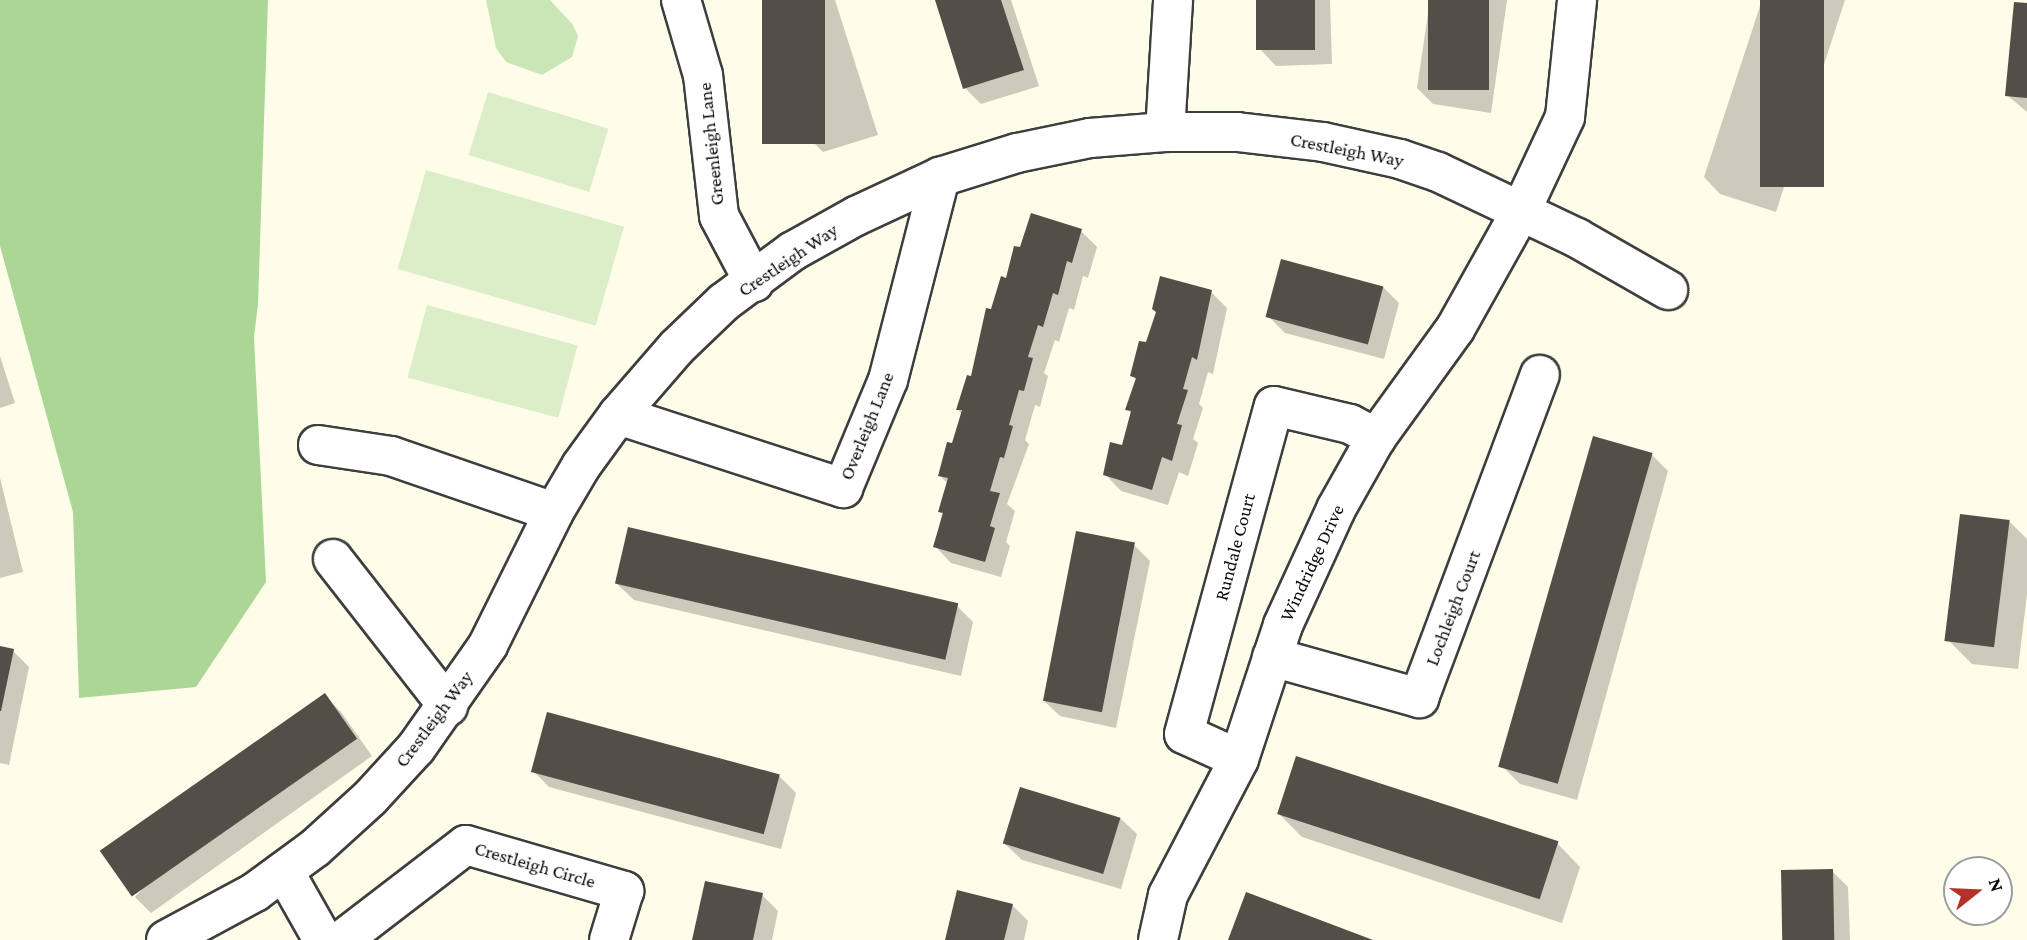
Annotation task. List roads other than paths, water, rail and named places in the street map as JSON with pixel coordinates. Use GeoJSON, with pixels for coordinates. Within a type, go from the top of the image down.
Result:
{"type":"FeatureCollection","features":[{"type":"Feature","properties":{"kind":"street","name":"Greenleigh Lane"},"geometry":{"type":"LineString","coordinates":[[681,0],[703,75],[719,216],[754,282]]}},
{"type":"Feature","properties":{"kind":"street"},"geometry":{"type":"LineString","coordinates":[[1165,132],[1173,0]]}},
{"type":"Feature","properties":{"kind":"street","name":"Windridge Drive"},"geometry":{"type":"LineString","coordinates":[[1158,940],[1168,895],[1239,759],[1283,625],[1336,509],[1376,438],[1455,329],[1521,211],[1565,117],[1577,0]]}},
{"type":"Feature","properties":{"kind":"street","name":"Crestleigh Way"},"geometry":{"type":"LineString","coordinates":[[166,940],[255,892],[315,848],[370,798],[416,748],[448,706],[488,645],[554,512],[582,466],[618,415],[677,347],[724,302],[793,251],[856,216],[940,177],[1017,153],[1090,138],[1165,132],[1237,132],[1323,142],[1400,159],[1438,172],[1577,237],[1668,290]]}},
{"type":"Feature","properties":{"kind":"street","name":"Overleigh Lane"},"geometry":{"type":"LineString","coordinates":[[618,415],[843,488],[888,380],[940,177]]}},
{"type":"Feature","properties":{"kind":"street","name":"Lochleigh Court"},"geometry":{"type":"LineString","coordinates":[[1272,657],[1419,698],[1540,375]]}},
{"type":"Feature","properties":{"kind":"street","name":"Rundale Court"},"geometry":{"type":"LineString","coordinates":[[1239,759],[1184,734],[1274,406],[1350,424],[1376,438]]}},
{"type":"Feature","properties":{"kind":"street"},"geometry":{"type":"LineString","coordinates":[[318,445],[391,456],[413,466],[554,512]]}},
{"type":"Feature","properties":{"kind":"street"},"geometry":{"type":"LineString","coordinates":[[333,559],[448,706]]}},
{"type":"Feature","properties":{"kind":"street","name":"Crestleigh Circle"},"geometry":{"type":"LineString","coordinates":[[342,940],[466,845],[624,891],[609,940]]}},
{"type":"Feature","properties":{"kind":"street"},"geometry":{"type":"LineString","coordinates":[[284,871],[323,940]]}}]}
